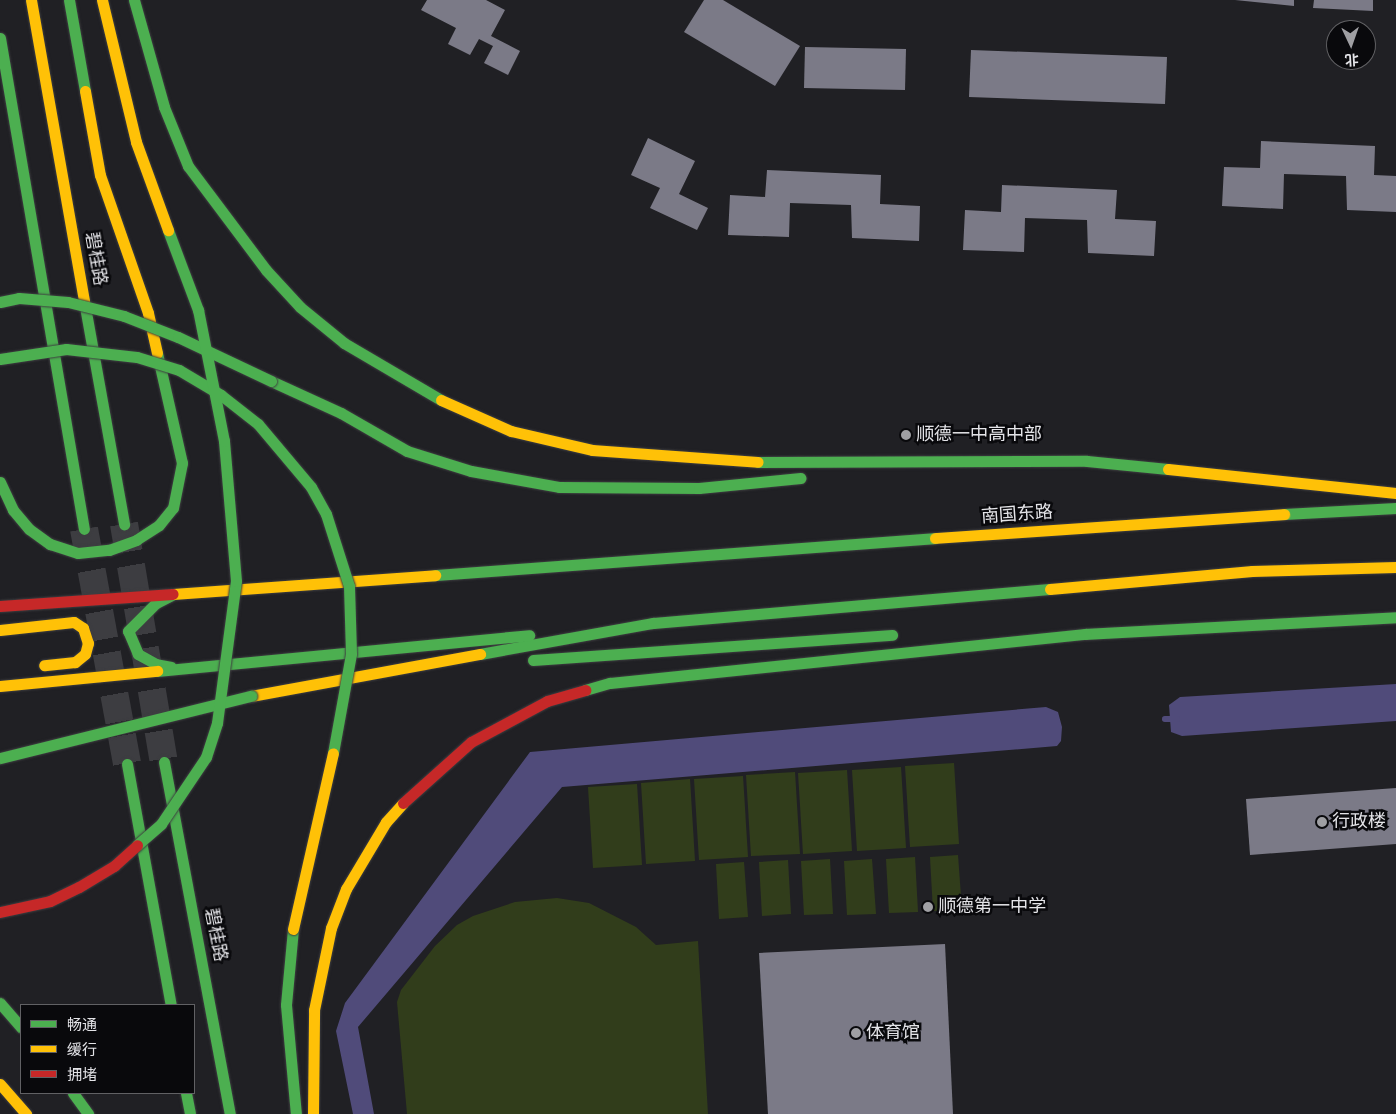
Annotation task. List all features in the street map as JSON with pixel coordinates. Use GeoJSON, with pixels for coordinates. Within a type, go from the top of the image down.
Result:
{"type":"FeatureCollection","features":[{"type":"Feature","properties":{"kind":"main road","name":"碧桂路"},"geometry":{"type":"LineString","coordinates":[[30,0],[124,524]]}},
{"type":"Feature","properties":{"kind":"main road"},"geometry":{"type":"LineString","coordinates":[[0,482],[13,510],[28,529],[50,544],[78,553],[93,552],[109,550],[136,540],[159,525],[173,508],[182,463],[148,313],[100,175],[69,0]]}},
{"type":"Feature","properties":{"kind":"main road"},"geometry":{"type":"LineString","coordinates":[[0,912],[50,901],[80,887],[114,866],[161,824],[206,757],[217,723],[229,650],[236,581],[232,506],[224,441],[198,310],[136,142],[102,0]]}},
{"type":"Feature","properties":{"kind":"main road"},"geometry":{"type":"LineString","coordinates":[[134,0],[141,35],[164,107],[188,166],[266,270],[318,324],[344,343],[447,404],[511,431],[592,450],[769,462],[982,459],[1087,461],[1396,493]]}},
{"type":"Feature","properties":{"kind":"main road"},"geometry":{"type":"LineString","coordinates":[[0,38],[84,529]]}},
{"type":"Feature","properties":{"kind":"main road"},"geometry":{"type":"LineString","coordinates":[[0,302],[19,298],[68,302],[124,316],[178,337],[341,413],[407,451],[471,471],[559,486],[699,488],[816,476]]}},
{"type":"Feature","properties":{"kind":"main road"},"geometry":{"type":"LineString","coordinates":[[0,360],[66,349],[137,357],[178,370],[221,395],[258,424],[311,487],[326,514],[349,586],[351,654],[336,739],[293,929],[286,1005],[296,1114]]}},
{"type":"Feature","properties":{"kind":"main road"},"geometry":{"type":"LineString","coordinates":[[836,474],[982,459]]}},
{"type":"Feature","properties":{"kind":"main road","name":"南国东路"},"geometry":{"type":"LineString","coordinates":[[0,606],[642,561],[1168,520],[1396,508]]}},
{"type":"Feature","properties":{"kind":"main road"},"geometry":{"type":"LineString","coordinates":[[0,686],[653,623],[1252,571],[1396,567]]}},
{"type":"Feature","properties":{"kind":"main road"},"geometry":{"type":"LineString","coordinates":[[174,594],[156,603],[136,620],[128,631],[129,639],[138,654],[150,660],[179,669]]}},
{"type":"Feature","properties":{"kind":"main road"},"geometry":{"type":"LineString","coordinates":[[313,1114],[314,1010],[332,928],[346,889],[386,822],[416,788],[471,742],[547,702],[610,683],[1085,634],[1396,617]]}},
{"type":"Feature","properties":{"kind":"main road"},"geometry":{"type":"LineString","coordinates":[[0,630],[74,622],[83,628],[88,643],[85,654],[75,662],[28,666]]}},
{"type":"Feature","properties":{"kind":"main road"},"geometry":{"type":"LineString","coordinates":[[0,758],[104,730],[251,696],[653,623]]}},
{"type":"Feature","properties":{"kind":"main road"},"geometry":{"type":"LineString","coordinates":[[1036,626],[1085,634]]}},
{"type":"Feature","properties":{"kind":"main road"},"geometry":{"type":"LineString","coordinates":[[396,670],[909,634]]}},
{"type":"Feature","properties":{"kind":"main road","name":"碧桂路"},"geometry":{"type":"LineString","coordinates":[[164,762],[230,1114]]}},
{"type":"Feature","properties":{"kind":"main road"},"geometry":{"type":"LineString","coordinates":[[127,764],[170,1004]]}},
{"type":"Feature","properties":{"kind":"main road"},"geometry":{"type":"LineString","coordinates":[[0,1003],[20,1026]]}},
{"type":"Feature","properties":{"kind":"main road"},"geometry":{"type":"LineString","coordinates":[[0,1084],[26,1114]]}},
{"type":"Feature","properties":{"kind":"main road"},"geometry":{"type":"LineString","coordinates":[[74,1094],[88,1114]]}},
{"type":"Feature","properties":{"kind":"main road"},"geometry":{"type":"LineString","coordinates":[[186,1094],[190,1114]]}},
{"type":"Feature","properties":{"kind":"green space"},"geometry":{"type":"Polygon","coordinates":[[[954,763],[959,844],[910,847],[905,766],[954,763]]]}},
{"type":"Feature","properties":{"kind":"green space"},"geometry":{"type":"Polygon","coordinates":[[[901,767],[906,848],[857,851],[852,770],[901,767]]]}},
{"type":"Feature","properties":{"kind":"green space"},"geometry":{"type":"Polygon","coordinates":[[[847,770],[852,851],[803,854],[798,773],[847,770]]]}},
{"type":"Feature","properties":{"kind":"green space"},"geometry":{"type":"Polygon","coordinates":[[[795,772],[800,854],[751,856],[746,775],[795,772]]]}},
{"type":"Feature","properties":{"kind":"green space"},"geometry":{"type":"Polygon","coordinates":[[[743,776],[748,857],[699,860],[694,779],[743,776]]]}},
{"type":"Feature","properties":{"kind":"green space"},"geometry":{"type":"Polygon","coordinates":[[[690,779],[695,861],[646,864],[641,783],[690,779]]]}},
{"type":"Feature","properties":{"kind":"green space"},"geometry":{"type":"Polygon","coordinates":[[[637,784],[642,865],[593,868],[588,787],[637,784]]]}},
{"type":"Feature","properties":{"kind":"green space"},"geometry":{"type":"Polygon","coordinates":[[[958,855],[962,910],[933,911],[930,857],[958,855]]]}},
{"type":"Feature","properties":{"kind":"green space"},"geometry":{"type":"Polygon","coordinates":[[[915,857],[918,912],[889,913],[886,859],[915,857]]]}},
{"type":"Feature","properties":{"kind":"green space"},"geometry":{"type":"Polygon","coordinates":[[[830,859],[833,914],[804,915],[801,861],[830,859]]]}},
{"type":"Feature","properties":{"kind":"green space"},"geometry":{"type":"Polygon","coordinates":[[[872,859],[876,914],[847,915],[844,861],[872,859]]]}},
{"type":"Feature","properties":{"kind":"green space"},"geometry":{"type":"Polygon","coordinates":[[[788,860],[791,914],[762,916],[759,862],[788,860]]]}},
{"type":"Feature","properties":{"kind":"green space"},"geometry":{"type":"Polygon","coordinates":[[[744,862],[748,917],[719,919],[716,864],[744,862]]]}},
{"type":"Feature","properties":{"kind":"green space"},"geometry":{"type":"Polygon","coordinates":[[[557,898],[589,903],[636,927],[656,945],[698,941],[708,1114],[407,1114],[397,1002],[401,990],[435,946],[457,925],[473,916],[515,902],[557,898]]]}},
{"type":"Feature","properties":{"kind":"shaded area"},"geometry":{"type":"Polygon","coordinates":[[[1396,684],[1396,721],[1182,736],[1171,732],[1169,705],[1180,697],[1396,684]]]}},
{"type":"Feature","properties":{"kind":"shaded area"},"geometry":{"type":"Polygon","coordinates":[[[1046,707],[1058,712],[1062,727],[1061,741],[1057,746],[562,787],[358,1027],[374,1114],[353,1114],[336,1031],[345,1003],[530,752],[1046,707]]]}},
{"type":"Feature","properties":{"kind":"building"},"geometry":{"type":"Polygon","coordinates":[[[427,0],[486,0],[505,10],[491,36],[520,51],[508,75],[484,63],[493,46],[479,39],[470,55],[448,44],[456,28],[421,10],[427,0]]]}},
{"type":"Feature","properties":{"kind":"building"},"geometry":{"type":"Polygon","coordinates":[[[704,0],[723,0],[800,46],[775,86],[684,32],[704,0]]]}},
{"type":"Feature","properties":{"kind":"building"},"geometry":{"type":"Polygon","coordinates":[[[1235,0],[1294,0],[1294,6],[1235,0]]]}},
{"type":"Feature","properties":{"kind":"building"},"geometry":{"type":"Polygon","coordinates":[[[1314,0],[1373,0],[1373,11],[1313,8],[1314,0]]]}},
{"type":"Feature","properties":{"kind":"building"},"geometry":{"type":"Polygon","coordinates":[[[805,47],[906,49],[905,90],[804,88],[805,47]]]}},
{"type":"Feature","properties":{"kind":"building"},"geometry":{"type":"Polygon","coordinates":[[[971,50],[1167,57],[1165,104],[969,97],[971,50]]]}},
{"type":"Feature","properties":{"kind":"building"},"geometry":{"type":"Polygon","coordinates":[[[648,138],[695,161],[679,194],[708,208],[697,230],[650,208],[660,188],[631,175],[648,138]]]}},
{"type":"Feature","properties":{"kind":"building"},"geometry":{"type":"Polygon","coordinates":[[[1261,141],[1375,146],[1374,175],[1396,176],[1396,212],[1347,210],[1346,176],[1284,174],[1283,209],[1222,206],[1224,167],[1260,168],[1261,141]]]}},
{"type":"Feature","properties":{"kind":"building"},"geometry":{"type":"Polygon","coordinates":[[[767,170],[881,175],[880,204],[920,206],[919,241],[852,238],[851,205],[790,203],[789,237],[728,235],[730,195],[765,197],[767,170]]]}},
{"type":"Feature","properties":{"kind":"building"},"geometry":{"type":"Polygon","coordinates":[[[1002,185],[1117,190],[1115,219],[1156,221],[1154,256],[1088,253],[1087,220],[1025,218],[1024,252],[963,250],[965,210],[1001,212],[1002,185]]]}},
{"type":"Feature","properties":{"kind":"building","name":"行政楼"},"geometry":{"type":"Polygon","coordinates":[[[1396,788],[1396,844],[1250,855],[1246,799],[1396,788]]]}},
{"type":"Feature","properties":{"kind":"building","name":"体育馆"},"geometry":{"type":"Polygon","coordinates":[[[945,944],[953,1114],[768,1114],[759,953],[945,944]]]}},
{"type":"Feature","properties":{"kind":"waterway"},"geometry":{"type":"LineString","coordinates":[[1165,719],[1177,719]]}},
{"type":"Feature","properties":{"kind":"tunnel"},"geometry":{"type":"LineString","coordinates":[[124,524],[164,762]]}},
{"type":"Feature","properties":{"kind":"tunnel"},"geometry":{"type":"LineString","coordinates":[[84,529],[127,764]]}},
{"type":"Feature","properties":{"kind":"traffic: fast"},"geometry":{"type":"LineString","coordinates":[[69,0],[85,91]]}},
{"type":"Feature","properties":{"kind":"traffic: fast"},"geometry":{"type":"LineString","coordinates":[[134,0],[164,107],[188,166],[266,270],[300,307],[344,343],[441,400]]}},
{"type":"Feature","properties":{"kind":"traffic: fast"},"geometry":{"type":"LineString","coordinates":[[0,38],[84,529]]}},
{"type":"Feature","properties":{"kind":"traffic: fast"},"geometry":{"type":"LineString","coordinates":[[137,845],[161,824],[206,757],[217,723],[236,581],[224,441],[198,310],[168,230]]}},
{"type":"Feature","properties":{"kind":"traffic: fast"},"geometry":{"type":"LineString","coordinates":[[0,302],[19,298],[68,302],[124,316],[178,337],[271,381]]}},
{"type":"Feature","properties":{"kind":"traffic: fast"},"geometry":{"type":"LineString","coordinates":[[84,301],[124,524]]}},
{"type":"Feature","properties":{"kind":"traffic: fast"},"geometry":{"type":"LineString","coordinates":[[0,359],[66,349],[137,357],[179,370],[221,395],[258,424],[311,487],[326,514],[349,586],[351,654],[333,753]]}},
{"type":"Feature","properties":{"kind":"traffic: fast"},"geometry":{"type":"LineString","coordinates":[[0,482],[13,510],[29,529],[50,544],[78,553],[109,550],[136,540],[159,525],[173,508],[182,463],[157,353]]}},
{"type":"Feature","properties":{"kind":"traffic: fast"},"geometry":{"type":"LineString","coordinates":[[271,381],[341,413],[407,451],[471,471],[559,487],[699,488],[801,478]]}},
{"type":"Feature","properties":{"kind":"traffic: fast"},"geometry":{"type":"LineString","coordinates":[[758,462],[1087,461],[1168,469]]}},
{"type":"Feature","properties":{"kind":"traffic: fast"},"geometry":{"type":"LineString","coordinates":[[1284,514],[1396,508]]}},
{"type":"Feature","properties":{"kind":"traffic: fast"},"geometry":{"type":"LineString","coordinates":[[435,575],[935,538]]}},
{"type":"Feature","properties":{"kind":"traffic: fast"},"geometry":{"type":"LineString","coordinates":[[480,654],[653,623],[1050,589]]}},
{"type":"Feature","properties":{"kind":"traffic: fast"},"geometry":{"type":"LineString","coordinates":[[171,667],[156,664],[138,654],[128,631],[156,603],[172,595]]}},
{"type":"Feature","properties":{"kind":"traffic: fast"},"geometry":{"type":"LineString","coordinates":[[1085,634],[1396,617]]}},
{"type":"Feature","properties":{"kind":"traffic: fast"},"geometry":{"type":"LineString","coordinates":[[585,690],[610,683],[1085,634]]}},
{"type":"Feature","properties":{"kind":"traffic: fast"},"geometry":{"type":"LineString","coordinates":[[157,671],[529,635]]}},
{"type":"Feature","properties":{"kind":"traffic: fast"},"geometry":{"type":"LineString","coordinates":[[533,660],[892,635]]}},
{"type":"Feature","properties":{"kind":"traffic: fast"},"geometry":{"type":"LineString","coordinates":[[0,758],[251,696]]}},
{"type":"Feature","properties":{"kind":"traffic: fast"},"geometry":{"type":"LineString","coordinates":[[164,762],[230,1114]]}},
{"type":"Feature","properties":{"kind":"traffic: fast"},"geometry":{"type":"LineString","coordinates":[[127,764],[171,1004]]}},
{"type":"Feature","properties":{"kind":"traffic: fast"},"geometry":{"type":"LineString","coordinates":[[293,929],[286,1005],[296,1114]]}},
{"type":"Feature","properties":{"kind":"traffic: fast"},"geometry":{"type":"LineString","coordinates":[[0,1003],[20,1026]]}},
{"type":"Feature","properties":{"kind":"traffic: fast"},"geometry":{"type":"LineString","coordinates":[[74,1094],[88,1114]]}},
{"type":"Feature","properties":{"kind":"traffic: fast"},"geometry":{"type":"LineString","coordinates":[[186,1094],[190,1114]]}},
{"type":"Feature","properties":{"kind":"traffic: slow"},"geometry":{"type":"LineString","coordinates":[[31,0],[84,301]]}},
{"type":"Feature","properties":{"kind":"traffic: slow"},"geometry":{"type":"LineString","coordinates":[[102,0],[136,142],[168,230]]}},
{"type":"Feature","properties":{"kind":"traffic: slow"},"geometry":{"type":"LineString","coordinates":[[85,91],[100,175],[148,313],[157,353]]}},
{"type":"Feature","properties":{"kind":"traffic: slow"},"geometry":{"type":"LineString","coordinates":[[441,400],[511,431],[592,450],[758,462]]}},
{"type":"Feature","properties":{"kind":"traffic: slow"},"geometry":{"type":"LineString","coordinates":[[1168,469],[1396,493]]}},
{"type":"Feature","properties":{"kind":"traffic: slow"},"geometry":{"type":"LineString","coordinates":[[935,538],[1284,514]]}},
{"type":"Feature","properties":{"kind":"traffic: slow"},"geometry":{"type":"LineString","coordinates":[[1050,589],[1252,571],[1396,567]]}},
{"type":"Feature","properties":{"kind":"traffic: slow"},"geometry":{"type":"LineString","coordinates":[[173,594],[435,575]]}},
{"type":"Feature","properties":{"kind":"traffic: slow"},"geometry":{"type":"LineString","coordinates":[[0,630],[74,622],[83,628],[88,643],[85,654],[75,662],[44,665]]}},
{"type":"Feature","properties":{"kind":"traffic: slow"},"geometry":{"type":"LineString","coordinates":[[251,696],[480,654]]}},
{"type":"Feature","properties":{"kind":"traffic: slow"},"geometry":{"type":"LineString","coordinates":[[0,686],[157,671]]}},
{"type":"Feature","properties":{"kind":"traffic: slow"},"geometry":{"type":"LineString","coordinates":[[293,929],[333,753]]}},
{"type":"Feature","properties":{"kind":"traffic: slow"},"geometry":{"type":"LineString","coordinates":[[313,1114],[314,1010],[331,928],[346,889],[386,822],[403,803]]}},
{"type":"Feature","properties":{"kind":"traffic: slow"},"geometry":{"type":"LineString","coordinates":[[0,1084],[26,1114]]}},
{"type":"Feature","properties":{"kind":"traffic: jam"},"geometry":{"type":"LineString","coordinates":[[0,606],[173,594]]}},
{"type":"Feature","properties":{"kind":"traffic: jam"},"geometry":{"type":"LineString","coordinates":[[403,803],[471,742],[547,701],[585,690]]}},
{"type":"Feature","properties":{"kind":"traffic: jam"},"geometry":{"type":"LineString","coordinates":[[0,912],[50,901],[79,887],[114,866],[137,845]]}},
{"type":"Feature","properties":{"kind":"place","name":"顺德一中高中部"},"geometry":{"type":"Point","coordinates":[906,435]}},
{"type":"Feature","properties":{"kind":"place","name":"行政楼"},"geometry":{"type":"Point","coordinates":[1322,822]}},
{"type":"Feature","properties":{"kind":"place","name":"顺德第一中学"},"geometry":{"type":"Point","coordinates":[928,907]}},
{"type":"Feature","properties":{"kind":"place","name":"体育馆"},"geometry":{"type":"Point","coordinates":[856,1033]}}]}
